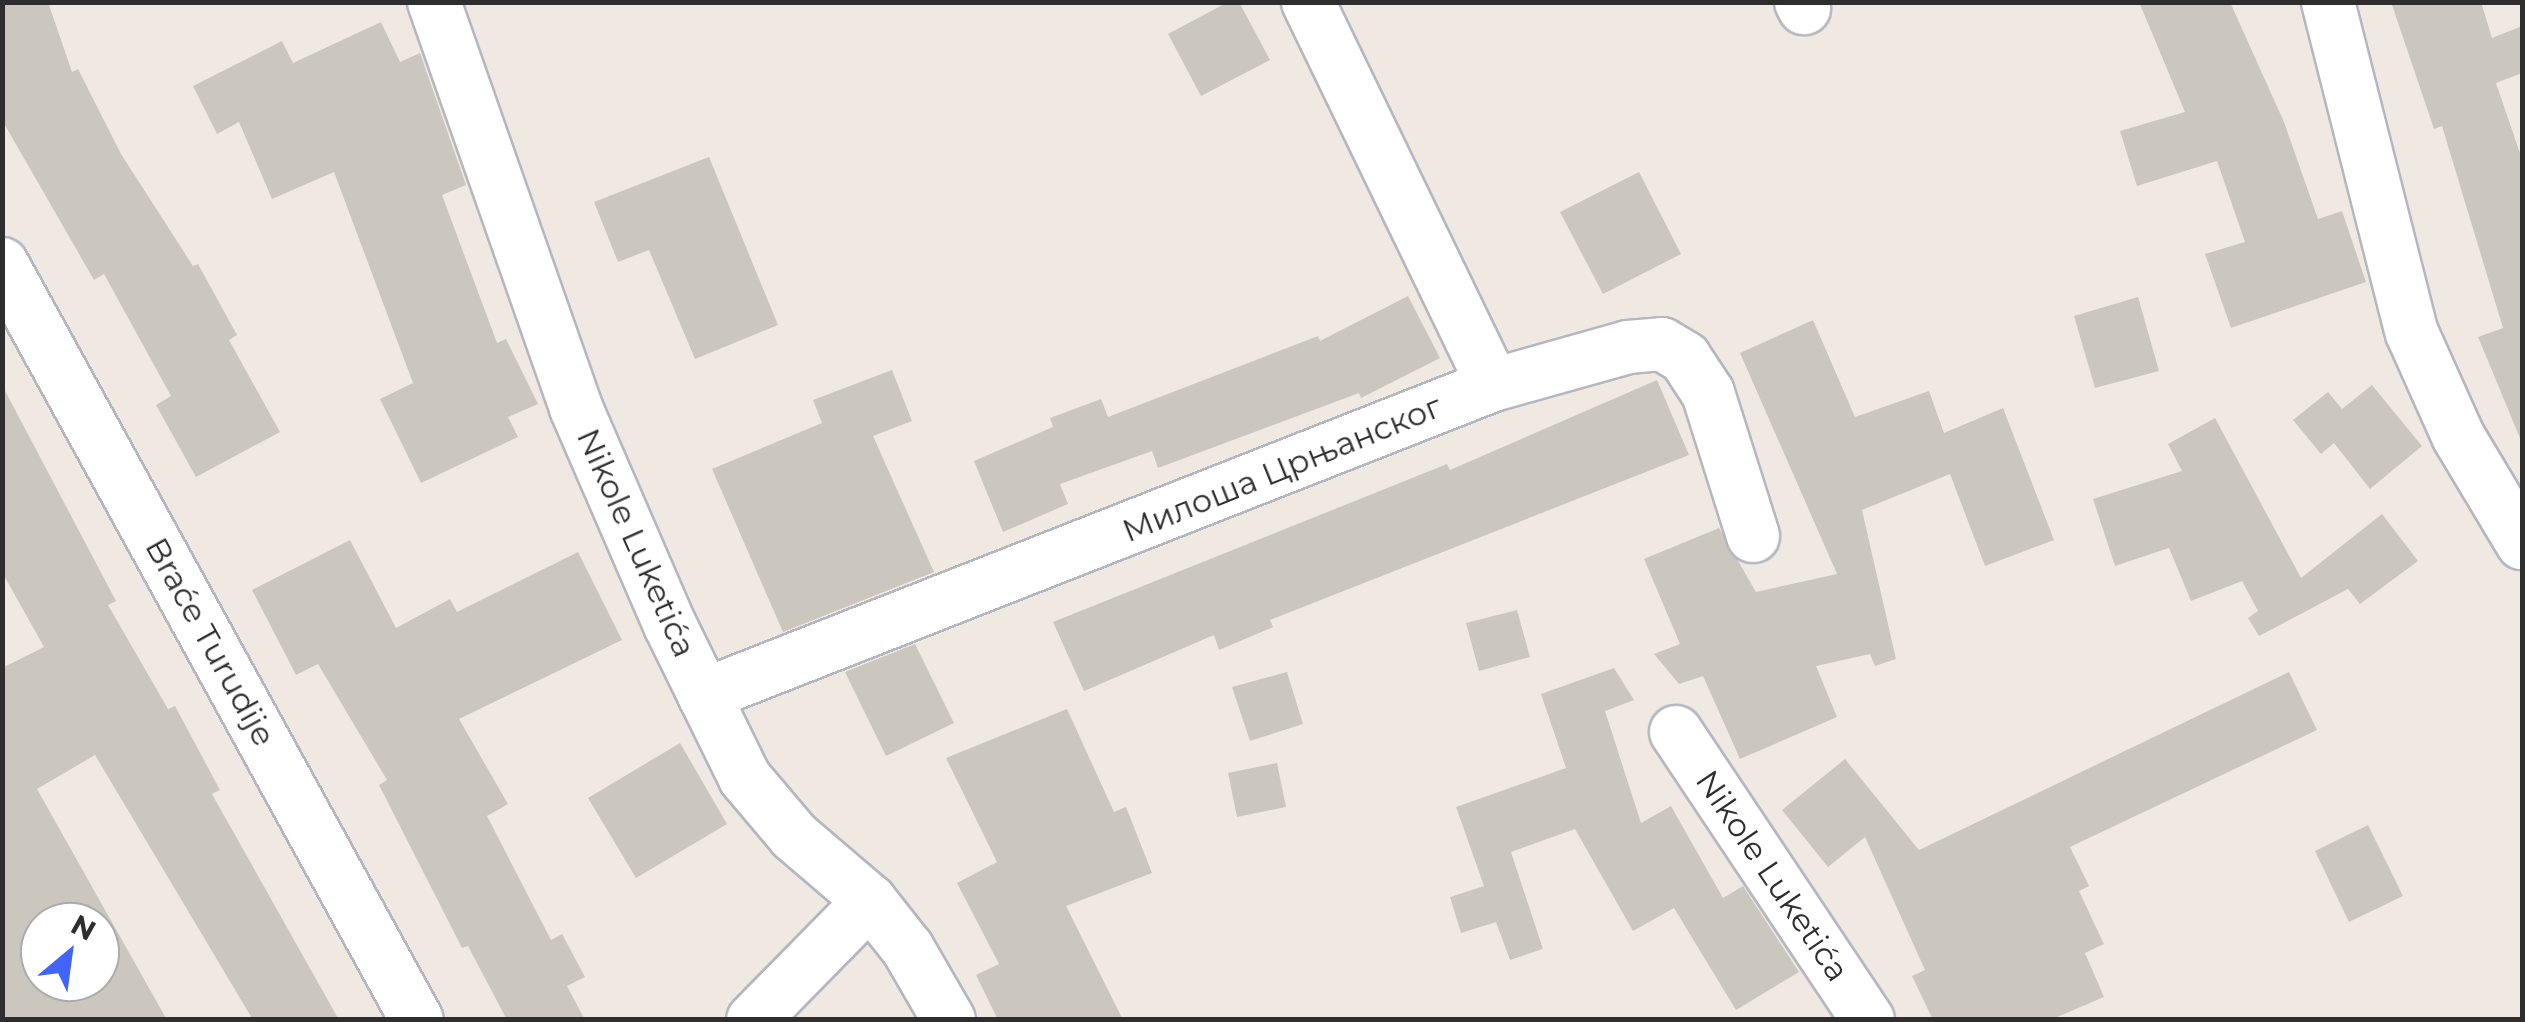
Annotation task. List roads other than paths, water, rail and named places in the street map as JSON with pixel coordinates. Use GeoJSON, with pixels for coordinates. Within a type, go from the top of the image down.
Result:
{"type":"FeatureCollection","features":[{"type":"Feature","properties":{"kind":"street","name":"Nikole Luketića"},"geometry":{"type":"LineString","coordinates":[[434,2],[576,408],[745,778],[794,836],[870,901],[908,949],[949,1020]]}},
{"type":"Feature","properties":{"kind":"street"},"geometry":{"type":"LineString","coordinates":[[1308,2],[1492,385]]}},
{"type":"Feature","properties":{"kind":"street"},"geometry":{"type":"LineString","coordinates":[[2328,2],[2412,333],[2458,436],[2522,543]]}},
{"type":"Feature","properties":{"kind":"street","name":"Braće Turudije"},"geometry":{"type":"LineString","coordinates":[[2,264],[418,1020]]}},
{"type":"Feature","properties":{"kind":"street","name":"Милоша Црњанског"},"geometry":{"type":"LineString","coordinates":[[704,695],[1492,385],[1628,347],[1662,344],[1674,351],[1708,393],[1753,536]]}},
{"type":"Feature","properties":{"kind":"street","name":"Nikole Luketića"},"geometry":{"type":"LineString","coordinates":[[1676,732],[1868,1020]]}},
{"type":"Feature","properties":{"kind":"street"},"geometry":{"type":"LineString","coordinates":[[752,1020],[870,901]]}}]}
